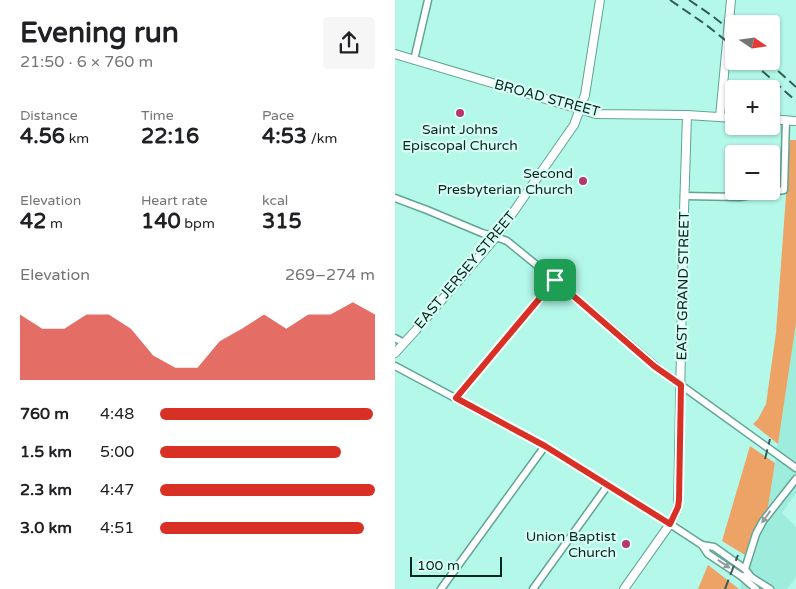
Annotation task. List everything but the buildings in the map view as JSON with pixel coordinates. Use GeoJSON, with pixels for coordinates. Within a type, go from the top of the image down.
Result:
{"type":"FeatureCollection","features":[{"type":"Feature","properties":{"kind":"street"},"geometry":{"type":"LineString","coordinates":[[414,60],[428,0]]}},
{"type":"Feature","properties":{"kind":"street","name":"EAST JERSEY STREET"},"geometry":{"type":"LineString","coordinates":[[395,353],[496,236],[574,125],[585,95],[600,0]]}},
{"type":"Feature","properties":{"kind":"street"},"geometry":{"type":"LineString","coordinates":[[720,117],[731,0]]}},
{"type":"Feature","properties":{"kind":"street","name":"BROAD STREET"},"geometry":{"type":"LineString","coordinates":[[395,54],[596,114],[725,117]]}},
{"type":"Feature","properties":{"kind":"street","name":"EAST GRAND STREET"},"geometry":{"type":"LineString","coordinates":[[624,589],[670,524],[678,507],[679,500],[687,115]]}},
{"type":"Feature","properties":{"kind":"street"},"geometry":{"type":"LineString","coordinates":[[684,196],[740,197],[784,190],[790,120],[780,119]]}},
{"type":"Feature","properties":{"kind":"street"},"geometry":{"type":"LineString","coordinates":[[395,198],[482,233],[496,236],[513,245],[648,360],[796,468]]}},
{"type":"Feature","properties":{"kind":"street"},"geometry":{"type":"LineString","coordinates":[[456,398],[555,280]]}},
{"type":"Feature","properties":{"kind":"street"},"geometry":{"type":"LineString","coordinates":[[395,338],[404,343]]}},
{"type":"Feature","properties":{"kind":"street"},"geometry":{"type":"LineString","coordinates":[[395,366],[545,446],[701,545],[708,554],[741,576],[756,589]]}},
{"type":"Feature","properties":{"kind":"street"},"geometry":{"type":"LineString","coordinates":[[441,589],[545,446]]}},
{"type":"Feature","properties":{"kind":"street"},"geometry":{"type":"LineString","coordinates":[[745,569],[756,534],[763,521],[796,478]]}},
{"type":"Feature","properties":{"kind":"street"},"geometry":{"type":"LineString","coordinates":[[533,589],[608,485]]}},
{"type":"Feature","properties":{"kind":"street"},"geometry":{"type":"LineString","coordinates":[[701,545],[713,547],[745,569],[751,577],[770,589]]}},
{"type":"Feature","properties":{"kind":"street"},"geometry":{"type":"LineString","coordinates":[[741,576],[751,577]]}},
{"type":"Feature","properties":{"kind":"shaded area"},"geometry":{"type":"Polygon","coordinates":[[[790,140],[796,140],[796,323],[778,444],[753,424],[766,404],[776,333],[790,140]]]}},
{"type":"Feature","properties":{"kind":"shaded area"},"geometry":{"type":"Polygon","coordinates":[[[796,323],[796,493],[782,513],[796,527],[796,577],[787,589],[740,589],[745,555],[753,531],[767,513],[796,323]]]}},
{"type":"Feature","properties":{"kind":"shaded area"},"geometry":{"type":"Polygon","coordinates":[[[750,446],[775,463],[767,513],[753,531],[745,555],[722,541],[750,446]]]}},
{"type":"Feature","properties":{"kind":"shaded area"},"geometry":{"type":"Polygon","coordinates":[[[708,565],[739,589],[698,589],[708,565]]]}},
{"type":"Feature","properties":{"kind":"railway"},"geometry":{"type":"LineString","coordinates":[[670,0],[725,40]]}},
{"type":"Feature","properties":{"kind":"railway"},"geometry":{"type":"LineString","coordinates":[[689,0],[725,26]]}},
{"type":"Feature","properties":{"kind":"railway"},"geometry":{"type":"LineString","coordinates":[[761,70],[796,101]]}},
{"type":"Feature","properties":{"kind":"railway"},"geometry":{"type":"LineString","coordinates":[[777,70],[796,87]]}},
{"type":"Feature","properties":{"kind":"railway"},"geometry":{"type":"LineString","coordinates":[[765,459],[770,439]]}},
{"type":"Feature","properties":{"kind":"railway"},"geometry":{"type":"LineString","coordinates":[[725,589],[738,555]]}},
{"type":"Feature","properties":{"kind":"place","name":"Saint Johns Episcopal Church"},"geometry":{"type":"Point","coordinates":[460,113]}},
{"type":"Feature","properties":{"kind":"place","name":"Second Presbyterian Church"},"geometry":{"type":"Point","coordinates":[583,181]}},
{"type":"Feature","properties":{"kind":"place","name":"Union Baptist Church"},"geometry":{"type":"Point","coordinates":[626,544]}},
{"type":"Feature","properties":{"kind":"route"},"geometry":{"type":"LineString","coordinates":[[555,280],[654,366],[681,385],[679,500],[675,515],[670,524],[545,446],[456,398],[555,280]]}}]}
